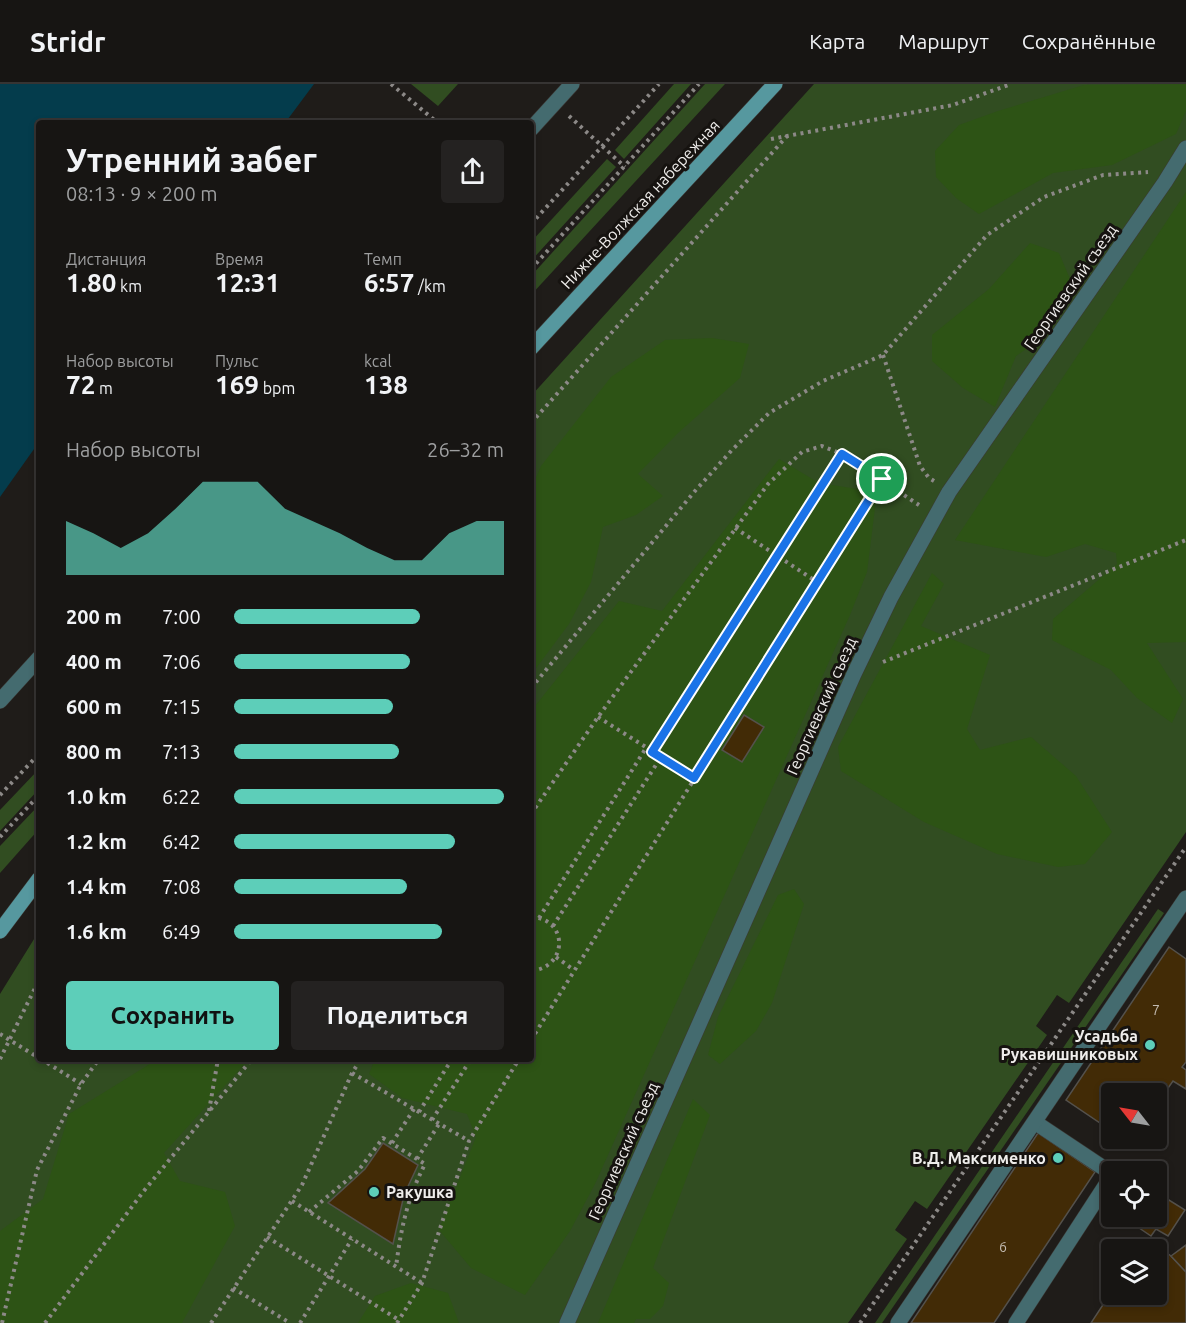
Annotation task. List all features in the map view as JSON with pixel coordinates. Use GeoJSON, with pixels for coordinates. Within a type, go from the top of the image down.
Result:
{"type":"FeatureCollection","features":[{"type":"Feature","properties":{"kind":"main road","name":"Нижне-Волжская набережная"},"geometry":{"type":"LineString","coordinates":[[534,345],[775,84]]}},
{"type":"Feature","properties":{"kind":"main road"},"geometry":{"type":"LineString","coordinates":[[0,931],[36,883]]}},
{"type":"Feature","properties":{"kind":"street"},"geometry":{"type":"LineString","coordinates":[[534,126],[572,84]]}},
{"type":"Feature","properties":{"kind":"street","name":"Георгиевский съезд"},"geometry":{"type":"LineString","coordinates":[[567,1323],[854,674],[934,515],[1165,182],[1186,148]]}},
{"type":"Feature","properties":{"kind":"street"},"geometry":{"type":"LineString","coordinates":[[0,701],[36,661]]}},
{"type":"Feature","properties":{"kind":"street"},"geometry":{"type":"LineString","coordinates":[[898,1323],[1036,1123],[1186,898]]}},
{"type":"Feature","properties":{"kind":"street"},"geometry":{"type":"LineString","coordinates":[[1016,1323],[1107,1183],[1111,1173],[1036,1123]]}},
{"type":"Feature","properties":{"kind":"path"},"geometry":{"type":"LineString","coordinates":[[391,84],[434,120]]}},
{"type":"Feature","properties":{"kind":"path"},"geometry":{"type":"LineString","coordinates":[[534,221],[659,84]]}},
{"type":"Feature","properties":{"kind":"path"},"geometry":{"type":"LineString","coordinates":[[534,266],[699,84]]}},
{"type":"Feature","properties":{"kind":"path"},"geometry":{"type":"LineString","coordinates":[[771,139],[953,105],[1011,84]]}},
{"type":"Feature","properties":{"kind":"path"},"geometry":{"type":"LineString","coordinates":[[564,111],[625,167]]}},
{"type":"Feature","properties":{"kind":"path"},"geometry":{"type":"LineString","coordinates":[[534,420],[787,136]]}},
{"type":"Feature","properties":{"kind":"path"},"geometry":{"type":"LineString","coordinates":[[534,684],[695,491],[769,413],[823,381],[883,355],[987,235],[1044,197],[1103,175],[1148,172]]}},
{"type":"Feature","properties":{"kind":"path"},"geometry":{"type":"LineString","coordinates":[[883,355],[920,465],[929,478],[949,492]]}},
{"type":"Feature","properties":{"kind":"path"},"geometry":{"type":"LineString","coordinates":[[534,810],[735,528],[768,484],[802,452],[822,446],[842,454],[934,515]]}},
{"type":"Feature","properties":{"kind":"path"},"geometry":{"type":"LineString","coordinates":[[652,752],[842,454]]}},
{"type":"Feature","properties":{"kind":"path"},"geometry":{"type":"LineString","coordinates":[[534,1035],[882,479]]}},
{"type":"Feature","properties":{"kind":"path"},"geometry":{"type":"LineString","coordinates":[[735,528],[818,582]]}},
{"type":"Feature","properties":{"kind":"path"},"geometry":{"type":"LineString","coordinates":[[854,674],[1186,540]]}},
{"type":"Feature","properties":{"kind":"path"},"geometry":{"type":"LineString","coordinates":[[598,717],[694,778]]}},
{"type":"Feature","properties":{"kind":"path"},"geometry":{"type":"LineString","coordinates":[[539,918],[646,747]]}},
{"type":"Feature","properties":{"kind":"path"},"geometry":{"type":"LineString","coordinates":[[0,795],[36,757]]}},
{"type":"Feature","properties":{"kind":"path"},"geometry":{"type":"LineString","coordinates":[[553,926],[661,757]]}},
{"type":"Feature","properties":{"kind":"path"},"geometry":{"type":"LineString","coordinates":[[0,837],[36,798]]}},
{"type":"Feature","properties":{"kind":"path"},"geometry":{"type":"LineString","coordinates":[[860,1323],[1186,847]]}},
{"type":"Feature","properties":{"kind":"path"},"geometry":{"type":"LineString","coordinates":[[534,917],[553,926],[559,943],[556,957],[548,966],[534,971]]}},
{"type":"Feature","properties":{"kind":"path"},"geometry":{"type":"LineString","coordinates":[[556,957],[574,970]]}},
{"type":"Feature","properties":{"kind":"path"},"geometry":{"type":"LineString","coordinates":[[0,1059],[36,986]]}},
{"type":"Feature","properties":{"kind":"path"},"geometry":{"type":"LineString","coordinates":[[0,1034],[36,1055]]}},
{"type":"Feature","properties":{"kind":"path"},"geometry":{"type":"LineString","coordinates":[[46,1062],[81,1084]]}},
{"type":"Feature","properties":{"kind":"path"},"geometry":{"type":"LineString","coordinates":[[2,1323],[37,1170],[81,1084],[97,1062]]}},
{"type":"Feature","properties":{"kind":"path"},"geometry":{"type":"LineString","coordinates":[[208,1113],[217,1062]]}},
{"type":"Feature","properties":{"kind":"path"},"geometry":{"type":"LineString","coordinates":[[45,1323],[143,1192],[250,1062]]}},
{"type":"Feature","properties":{"kind":"path"},"geometry":{"type":"LineString","coordinates":[[211,1323],[302,1185],[352,1073],[360,1062]]}},
{"type":"Feature","properties":{"kind":"path"},"geometry":{"type":"LineString","coordinates":[[419,1112],[450,1062]]}},
{"type":"Feature","properties":{"kind":"path"},"geometry":{"type":"LineString","coordinates":[[432,1120],[469,1062]]}},
{"type":"Feature","properties":{"kind":"path"},"geometry":{"type":"LineString","coordinates":[[267,1237],[398,1322],[422,1283],[469,1141],[517,1062]]}},
{"type":"Feature","properties":{"kind":"path"},"geometry":{"type":"LineString","coordinates":[[352,1073],[469,1141]]}},
{"type":"Feature","properties":{"kind":"path"},"geometry":{"type":"LineString","coordinates":[[392,1143],[414,1109]]}},
{"type":"Feature","properties":{"kind":"path"},"geometry":{"type":"LineString","coordinates":[[417,1159],[439,1124]]}},
{"type":"Feature","properties":{"kind":"path"},"geometry":{"type":"LineString","coordinates":[[309,1212],[358,1171],[383,1138],[392,1143],[425,1164],[408,1200],[396,1267]]}},
{"type":"Feature","properties":{"kind":"path"},"geometry":{"type":"LineString","coordinates":[[292,1201],[422,1283]]}},
{"type":"Feature","properties":{"kind":"path"},"geometry":{"type":"LineString","coordinates":[[300,1323],[352,1239]]}},
{"type":"Feature","properties":{"kind":"path"},"geometry":{"type":"LineString","coordinates":[[233,1288],[291,1323]]}},
{"type":"Feature","properties":{"kind":"green space"},"geometry":{"type":"Polygon","coordinates":[[[411,84],[458,84],[438,106],[411,84]]]}},
{"type":"Feature","properties":{"kind":"green space"},"geometry":{"type":"Polygon","coordinates":[[[674,84],[691,84],[624,159],[615,150],[674,84]]]}},
{"type":"Feature","properties":{"kind":"green space"},"geometry":{"type":"Polygon","coordinates":[[[705,84],[725,84],[534,292],[534,273],[705,84]]]}},
{"type":"Feature","properties":{"kind":"green space"},"geometry":{"type":"Polygon","coordinates":[[[814,84],[1186,84],[1186,832],[1069,1003],[1057,995],[1036,1026],[1047,1035],[927,1209],[915,1201],[895,1230],[907,1239],[848,1323],[0,1323],[0,994],[36,936],[36,1062],[534,1062],[534,393],[814,84]]]}},
{"type":"Feature","properties":{"kind":"green space"},"geometry":{"type":"Polygon","coordinates":[[[1186,84],[1186,111],[1176,134],[1112,165],[1053,173],[979,214],[956,198],[936,177],[935,151],[959,125],[1084,85],[1186,84]]]}},
{"type":"Feature","properties":{"kind":"green space"},"geometry":{"type":"Polygon","coordinates":[[[607,159],[616,167],[534,258],[534,239],[607,159]]]}},
{"type":"Feature","properties":{"kind":"green space"},"geometry":{"type":"Polygon","coordinates":[[[1186,192],[1186,642],[1147,643],[1183,699],[1172,723],[1137,698],[1111,670],[1052,640],[1053,619],[1117,564],[1116,553],[1085,544],[1046,557],[955,540],[1186,192]]]}},
{"type":"Feature","properties":{"kind":"green space"},"geometry":{"type":"Polygon","coordinates":[[[1030,243],[1059,253],[1073,286],[1048,334],[1016,356],[995,407],[963,388],[932,361],[932,335],[989,289],[1030,243]]]}},
{"type":"Feature","properties":{"kind":"green space"},"geometry":{"type":"Polygon","coordinates":[[[712,338],[749,344],[740,378],[678,433],[638,474],[663,496],[636,515],[603,527],[591,582],[569,624],[534,671],[534,482],[541,466],[611,377],[665,340],[712,338]]]}},
{"type":"Feature","properties":{"kind":"green space"},"geometry":{"type":"Polygon","coordinates":[[[779,459],[819,483],[877,492],[867,572],[850,615],[595,1184],[570,1231],[525,1295],[471,1268],[439,1230],[476,1137],[467,1114],[402,1098],[369,1074],[374,1062],[534,1062],[534,802],[539,790],[534,792],[534,707],[619,601],[662,611],[779,459]]]}},
{"type":"Feature","properties":{"kind":"green space"},"geometry":{"type":"Polygon","coordinates":[[[932,573],[944,584],[921,626],[990,655],[967,729],[980,750],[1031,737],[1076,776],[1112,832],[1085,864],[1058,867],[997,854],[924,822],[841,771],[838,747],[932,573]]]}},
{"type":"Feature","properties":{"kind":"green space"},"geometry":{"type":"Polygon","coordinates":[[[36,772],[36,792],[0,831],[0,810],[36,772]]]}},
{"type":"Feature","properties":{"kind":"green space"},"geometry":{"type":"Polygon","coordinates":[[[36,808],[36,832],[0,873],[0,846],[36,808]]]}},
{"type":"Feature","properties":{"kind":"green space"},"geometry":{"type":"Polygon","coordinates":[[[794,889],[804,904],[772,1003],[756,1031],[720,1064],[708,1055],[718,1017],[778,895],[794,889]]]}},
{"type":"Feature","properties":{"kind":"green space"},"geometry":{"type":"Polygon","coordinates":[[[1158,909],[1164,913],[882,1323],[875,1323],[1158,909]]]}},
{"type":"Feature","properties":{"kind":"green space"},"geometry":{"type":"Polygon","coordinates":[[[153,1062],[246,1062],[164,1153],[180,1181],[225,1192],[235,1226],[182,1323],[0,1323],[0,1231],[43,1199],[69,1114],[153,1062]]]}},
{"type":"Feature","properties":{"kind":"green space"},"geometry":{"type":"Polygon","coordinates":[[[693,1099],[710,1115],[653,1268],[669,1283],[663,1306],[650,1319],[636,1319],[634,1323],[598,1323],[693,1099]]]}},
{"type":"Feature","properties":{"kind":"green space"},"geometry":{"type":"Polygon","coordinates":[[[411,1283],[448,1293],[459,1323],[358,1323],[375,1296],[411,1283]]]}},
{"type":"Feature","properties":{"kind":"water"},"geometry":{"type":"Polygon","coordinates":[[[0,84],[314,84],[287,120],[36,120],[36,446],[0,497],[0,84]]]}},
{"type":"Feature","properties":{"kind":"building"},"geometry":{"type":"Polygon","coordinates":[[[744,715],[764,727],[742,762],[722,750],[744,715]]]}},
{"type":"Feature","properties":{"kind":"building"},"geometry":{"type":"Polygon","coordinates":[[[1169,947],[1186,959],[1186,1062],[1182,1067],[1186,1070],[1186,1089],[1173,1081],[1167,1089],[1167,1083],[1101,1083],[1101,1124],[1066,1100],[1169,947]]]}},
{"type":"Feature","properties":{"kind":"building"},"geometry":{"type":"Polygon","coordinates":[[[1038,1133],[1095,1172],[994,1323],[911,1323],[1038,1133]]]}},
{"type":"Feature","properties":{"kind":"building","name":"Ракушка"},"geometry":{"type":"Polygon","coordinates":[[[383,1143],[418,1165],[404,1195],[393,1244],[328,1203],[365,1169],[383,1143]]]}},
{"type":"Feature","properties":{"kind":"building"},"geometry":{"type":"Polygon","coordinates":[[[1167,1199],[1185,1210],[1168,1236],[1156,1229],[1151,1236],[1138,1227],[1167,1227],[1167,1199]]]}},
{"type":"Feature","properties":{"kind":"building"},"geometry":{"type":"Polygon","coordinates":[[[1186,1245],[1186,1272],[1171,1256],[1186,1245]]]}},
{"type":"Feature","properties":{"kind":"building"},"geometry":{"type":"Polygon","coordinates":[[[1167,1253],[1186,1272],[1186,1323],[1091,1323],[1103,1305],[1167,1305],[1167,1253]]]}},
{"type":"Feature","properties":{"kind":"place","name":"Усадьба Рукавишниковых"},"geometry":{"type":"Point","coordinates":[1150,1045]}},
{"type":"Feature","properties":{"kind":"place","name":"В.Д. Максименко"},"geometry":{"type":"Point","coordinates":[1058,1158]}},
{"type":"Feature","properties":{"kind":"place","name":"Ракушка"},"geometry":{"type":"Point","coordinates":[374,1192]}},
{"type":"Feature","properties":{"kind":"route"},"geometry":{"type":"LineString","coordinates":[[842,454],[882,479],[694,778],[652,752],[842,454]]}}]}
